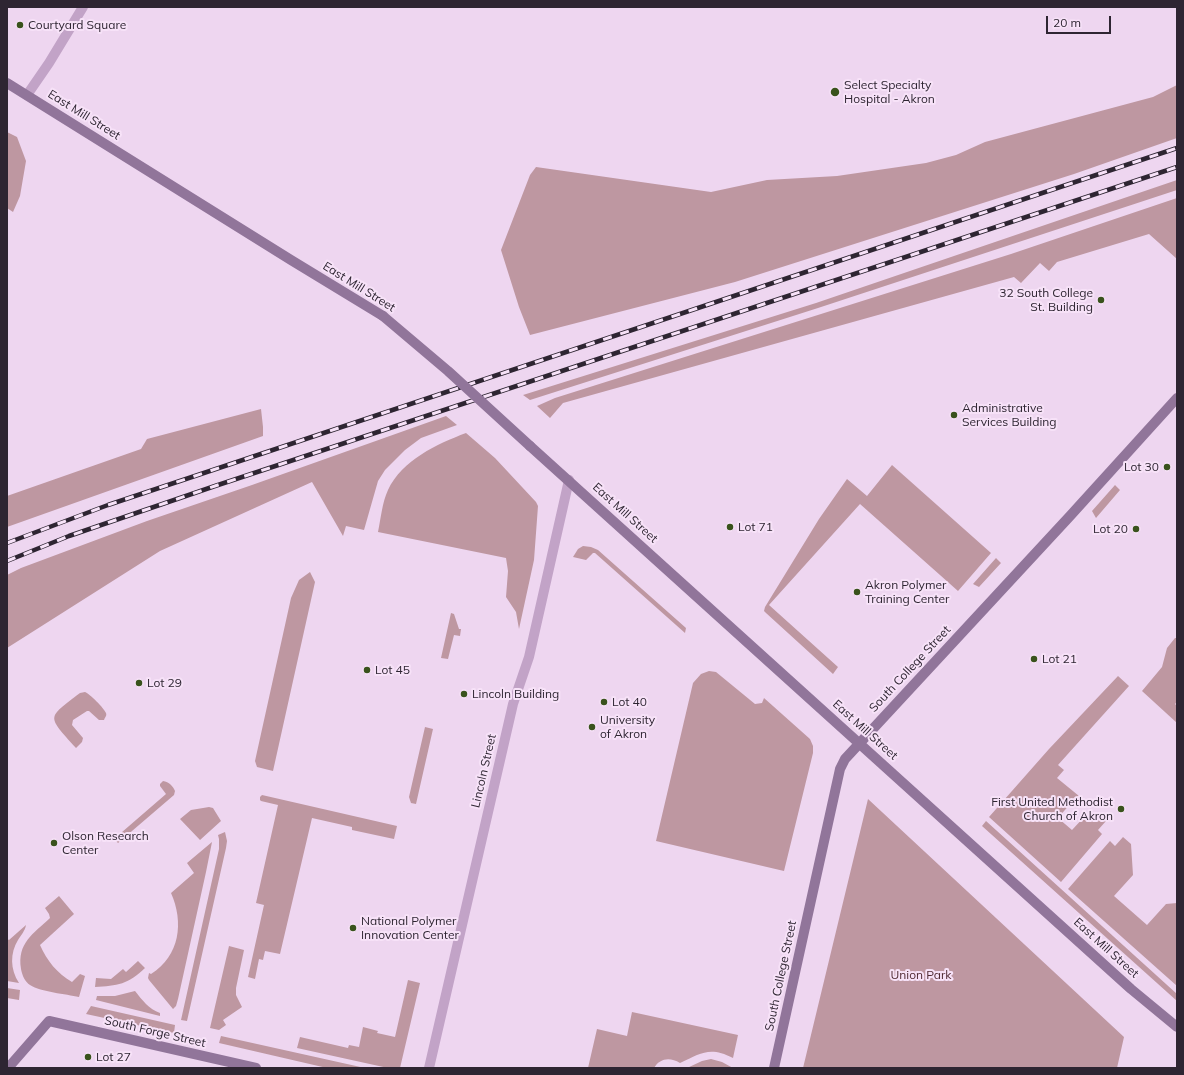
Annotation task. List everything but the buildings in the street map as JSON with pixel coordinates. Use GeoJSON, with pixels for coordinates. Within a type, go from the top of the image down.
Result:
{"type":"FeatureCollection","features":[{"type":"Feature","properties":{"kind":"street"},"geometry":{"type":"LineString","coordinates":[[27,95],[83,7]]}},
{"type":"Feature","properties":{"kind":"street","name":"East Mill Street"},"geometry":{"type":"LineString","coordinates":[[7,83],[383,316],[448,371],[1132,989],[1177,1027]]}},
{"type":"Feature","properties":{"kind":"street","name":"South College Street"},"geometry":{"type":"LineString","coordinates":[[774,1068],[840,769],[845,759],[1177,398]]}},
{"type":"Feature","properties":{"kind":"street","name":"Lincoln Street"},"geometry":{"type":"LineString","coordinates":[[429,1068],[513,704],[529,657],[569,480]]}},
{"type":"Feature","properties":{"kind":"street","name":"South Forge Street"},"geometry":{"type":"LineString","coordinates":[[8,1068],[49,1021],[256,1068]]}},
{"type":"Feature","properties":{"kind":"green space"},"geometry":{"type":"Polygon","coordinates":[[[1177,85],[1177,138],[1074,174],[735,282],[530,335],[519,307],[501,250],[530,175],[536,167],[711,192],[767,180],[837,176],[926,163],[956,155],[985,142],[1153,97],[1177,85]]]}},
{"type":"Feature","properties":{"kind":"green space"},"geometry":{"type":"Polygon","coordinates":[[[7,132],[17,137],[26,161],[20,196],[13,212],[7,208],[7,132]]]}},
{"type":"Feature","properties":{"kind":"green space"},"geometry":{"type":"Polygon","coordinates":[[[1177,180],[1177,190],[818,308],[530,400],[523,395],[816,303],[1177,180]]]}},
{"type":"Feature","properties":{"kind":"green space"},"geometry":{"type":"Polygon","coordinates":[[[1177,198],[1177,259],[1149,234],[1057,262],[1049,271],[1040,263],[1021,283],[1014,277],[563,403],[550,418],[537,406],[555,398],[1011,254],[1177,198]]]}},
{"type":"Feature","properties":{"kind":"green space"},"geometry":{"type":"Polygon","coordinates":[[[261,409],[263,436],[7,527],[7,496],[141,449],[147,439],[261,409]]]}},
{"type":"Feature","properties":{"kind":"green space"},"geometry":{"type":"Polygon","coordinates":[[[446,416],[457,425],[421,438],[405,450],[385,470],[378,481],[364,530],[346,526],[343,536],[312,482],[160,551],[7,648],[7,575],[21,568],[147,521],[446,416]]]}},
{"type":"Feature","properties":{"kind":"green space"},"geometry":{"type":"Polygon","coordinates":[[[466,433],[495,458],[538,506],[534,560],[519,629],[516,612],[506,597],[508,571],[506,558],[378,532],[386,495],[394,479],[402,470],[421,454],[466,433]]]}},
{"type":"Feature","properties":{"kind":"green space"},"geometry":{"type":"Polygon","coordinates":[[[892,465],[991,553],[958,591],[860,504],[769,605],[838,667],[833,674],[766,613],[764,611],[765,607],[819,519],[847,479],[867,496],[892,465]]]}},
{"type":"Feature","properties":{"kind":"green space"},"geometry":{"type":"Polygon","coordinates":[[[1115,485],[1120,490],[1096,518],[1092,511],[1115,485]]]}},
{"type":"Feature","properties":{"kind":"green space"},"geometry":{"type":"Polygon","coordinates":[[[583,546],[598,550],[686,628],[685,633],[595,553],[593,553],[586,560],[573,557],[578,549],[583,546]]]}},
{"type":"Feature","properties":{"kind":"green space"},"geometry":{"type":"Polygon","coordinates":[[[996,558],[1001,563],[979,587],[973,584],[996,558]]]}},
{"type":"Feature","properties":{"kind":"green space"},"geometry":{"type":"Polygon","coordinates":[[[310,572],[315,582],[273,771],[257,767],[255,761],[291,598],[299,580],[310,572]]]}},
{"type":"Feature","properties":{"kind":"green space"},"geometry":{"type":"Polygon","coordinates":[[[451,613],[454,614],[459,629],[461,629],[460,636],[454,635],[448,659],[441,658],[451,613]]]}},
{"type":"Feature","properties":{"kind":"green space"},"geometry":{"type":"Polygon","coordinates":[[[1175,638],[1177,638],[1177,702],[1175,704],[1177,706],[1177,723],[1142,691],[1162,667],[1167,648],[1175,638]]]}},
{"type":"Feature","properties":{"kind":"green space"},"geometry":{"type":"Polygon","coordinates":[[[709,671],[716,672],[755,704],[762,703],[764,698],[810,739],[813,746],[813,753],[784,871],[656,841],[693,683],[701,674],[709,671]]]}},
{"type":"Feature","properties":{"kind":"green space"},"geometry":{"type":"Polygon","coordinates":[[[1118,676],[1129,686],[1058,765],[1064,770],[1057,778],[1079,796],[1058,818],[1072,830],[1085,815],[1098,814],[1106,821],[1098,830],[1102,834],[1061,882],[989,817],[1049,749],[1118,676]]]}},
{"type":"Feature","properties":{"kind":"green space"},"geometry":{"type":"Polygon","coordinates":[[[85,692],[100,705],[105,711],[106,715],[104,720],[99,720],[87,711],[73,720],[72,725],[83,738],[82,742],[76,748],[60,729],[54,718],[56,713],[61,708],[80,693],[85,692]]]}},
{"type":"Feature","properties":{"kind":"green space"},"geometry":{"type":"Polygon","coordinates":[[[425,727],[433,729],[416,804],[411,803],[409,797],[425,727]]]}},
{"type":"Feature","properties":{"kind":"green space"},"geometry":{"type":"Polygon","coordinates":[[[163,781],[172,786],[175,791],[174,795],[118,843],[114,839],[166,794],[160,786],[163,781]]]}},
{"type":"Feature","properties":{"kind":"green space"},"geometry":{"type":"Polygon","coordinates":[[[262,795],[397,826],[394,839],[352,830],[352,827],[312,818],[280,954],[265,951],[263,960],[259,959],[255,979],[248,977],[264,905],[256,903],[278,805],[261,801],[260,797],[262,795]]]}},
{"type":"Feature","properties":{"kind":"green space","name":"Union Park"},"geometry":{"type":"Polygon","coordinates":[[[868,799],[1124,1037],[1117,1068],[803,1068],[868,799]]]}},
{"type":"Feature","properties":{"kind":"green space"},"geometry":{"type":"Polygon","coordinates":[[[209,807],[213,808],[221,821],[200,840],[180,819],[191,810],[209,807]]]}},
{"type":"Feature","properties":{"kind":"green space"},"geometry":{"type":"Polygon","coordinates":[[[986,821],[1177,994],[1177,1001],[982,826],[986,821]]]}},
{"type":"Feature","properties":{"kind":"green space"},"geometry":{"type":"Polygon","coordinates":[[[225,832],[227,841],[226,848],[187,1021],[181,1020],[219,849],[218,835],[225,832]]]}},
{"type":"Feature","properties":{"kind":"green space"},"geometry":{"type":"Polygon","coordinates":[[[1123,837],[1131,844],[1133,875],[1114,896],[1147,925],[1166,904],[1177,903],[1177,986],[1068,889],[1110,841],[1115,846],[1123,837]]]}},
{"type":"Feature","properties":{"kind":"green space"},"geometry":{"type":"Polygon","coordinates":[[[212,842],[178,999],[176,1006],[173,1009],[149,980],[149,973],[151,974],[161,967],[174,948],[177,938],[177,915],[171,893],[194,873],[187,863],[212,842]]]}},
{"type":"Feature","properties":{"kind":"green space"},"geometry":{"type":"Polygon","coordinates":[[[59,896],[74,914],[40,945],[53,966],[72,982],[80,974],[85,976],[79,997],[47,991],[28,984],[21,969],[21,952],[24,946],[32,934],[50,918],[45,908],[59,896]]]}},
{"type":"Feature","properties":{"kind":"green space"},"geometry":{"type":"Polygon","coordinates":[[[26,925],[15,945],[12,956],[14,972],[19,983],[7,981],[7,939],[9,940],[26,925]]]}},
{"type":"Feature","properties":{"kind":"green space"},"geometry":{"type":"Polygon","coordinates":[[[229,946],[244,950],[236,988],[236,995],[242,1007],[223,1020],[226,1025],[219,1030],[210,1028],[229,946]]]}},
{"type":"Feature","properties":{"kind":"green space"},"geometry":{"type":"Polygon","coordinates":[[[138,961],[145,968],[134,978],[116,985],[95,987],[96,978],[111,979],[123,969],[126,972],[138,961]]]}},
{"type":"Feature","properties":{"kind":"green space"},"geometry":{"type":"Polygon","coordinates":[[[408,980],[420,983],[400,1068],[388,1068],[297,1048],[300,1037],[348,1048],[349,1045],[359,1047],[363,1027],[378,1031],[377,1033],[395,1037],[408,980]]]}},
{"type":"Feature","properties":{"kind":"green space"},"geometry":{"type":"Polygon","coordinates":[[[7,988],[20,990],[19,1000],[7,998],[7,988]]]}},
{"type":"Feature","properties":{"kind":"green space"},"geometry":{"type":"Polygon","coordinates":[[[135,991],[149,1007],[160,1013],[160,1016],[96,1000],[97,996],[115,996],[135,991]]]}},
{"type":"Feature","properties":{"kind":"green space"},"geometry":{"type":"Polygon","coordinates":[[[91,1006],[175,1025],[174,1033],[86,1014],[91,1006]]]}},
{"type":"Feature","properties":{"kind":"green space"},"geometry":{"type":"Polygon","coordinates":[[[632,1012],[738,1035],[733,1058],[718,1052],[706,1052],[680,1063],[669,1059],[662,1060],[654,1068],[588,1068],[597,1029],[627,1036],[632,1012]]]}},
{"type":"Feature","properties":{"kind":"green space"},"geometry":{"type":"Polygon","coordinates":[[[221,1036],[365,1068],[327,1068],[219,1043],[221,1036]]]}},
{"type":"Feature","properties":{"kind":"green space"},"geometry":{"type":"Polygon","coordinates":[[[711,1059],[722,1062],[733,1068],[687,1068],[702,1061],[711,1059]]]}},
{"type":"Feature","properties":{"kind":"railway"},"geometry":{"type":"LineString","coordinates":[[7,543],[108,505],[1177,148]]}},
{"type":"Feature","properties":{"kind":"railway"},"geometry":{"type":"LineString","coordinates":[[7,561],[69,536],[215,486],[1177,167]]}},
{"type":"Feature","properties":{"kind":"place","name":"Courtyard Square"},"geometry":{"type":"Point","coordinates":[20,25]}},
{"type":"Feature","properties":{"kind":"place","name":"Select Specialty Hospital - Akron"},"geometry":{"type":"Point","coordinates":[835,92]}},
{"type":"Feature","properties":{"kind":"place","name":"32 South College St. Building"},"geometry":{"type":"Point","coordinates":[1101,300]}},
{"type":"Feature","properties":{"kind":"place","name":"Administrative Services Building"},"geometry":{"type":"Point","coordinates":[954,415]}},
{"type":"Feature","properties":{"kind":"place","name":"Lot 30"},"geometry":{"type":"Point","coordinates":[1167,467]}},
{"type":"Feature","properties":{"kind":"place","name":"Lot 71"},"geometry":{"type":"Point","coordinates":[730,527]}},
{"type":"Feature","properties":{"kind":"place","name":"Lot 20"},"geometry":{"type":"Point","coordinates":[1136,529]}},
{"type":"Feature","properties":{"kind":"place","name":"Akron Polymer Training Center"},"geometry":{"type":"Point","coordinates":[857,592]}},
{"type":"Feature","properties":{"kind":"place","name":"Lot 21"},"geometry":{"type":"Point","coordinates":[1034,659]}},
{"type":"Feature","properties":{"kind":"place","name":"Lot 45"},"geometry":{"type":"Point","coordinates":[367,670]}},
{"type":"Feature","properties":{"kind":"place","name":"Lot 29"},"geometry":{"type":"Point","coordinates":[139,683]}},
{"type":"Feature","properties":{"kind":"place","name":"Lincoln Building"},"geometry":{"type":"Point","coordinates":[464,694]}},
{"type":"Feature","properties":{"kind":"place","name":"Lot 40"},"geometry":{"type":"Point","coordinates":[604,702]}},
{"type":"Feature","properties":{"kind":"place","name":"University of Akron"},"geometry":{"type":"Point","coordinates":[592,727]}},
{"type":"Feature","properties":{"kind":"place","name":"First United Methodist Church of Akron"},"geometry":{"type":"Point","coordinates":[1121,809]}},
{"type":"Feature","properties":{"kind":"place","name":"Olson Research Center"},"geometry":{"type":"Point","coordinates":[54,843]}},
{"type":"Feature","properties":{"kind":"place","name":"National Polymer Innovation Center"},"geometry":{"type":"Point","coordinates":[353,928]}},
{"type":"Feature","properties":{"kind":"place","name":"Lot 27"},"geometry":{"type":"Point","coordinates":[88,1057]}}]}
